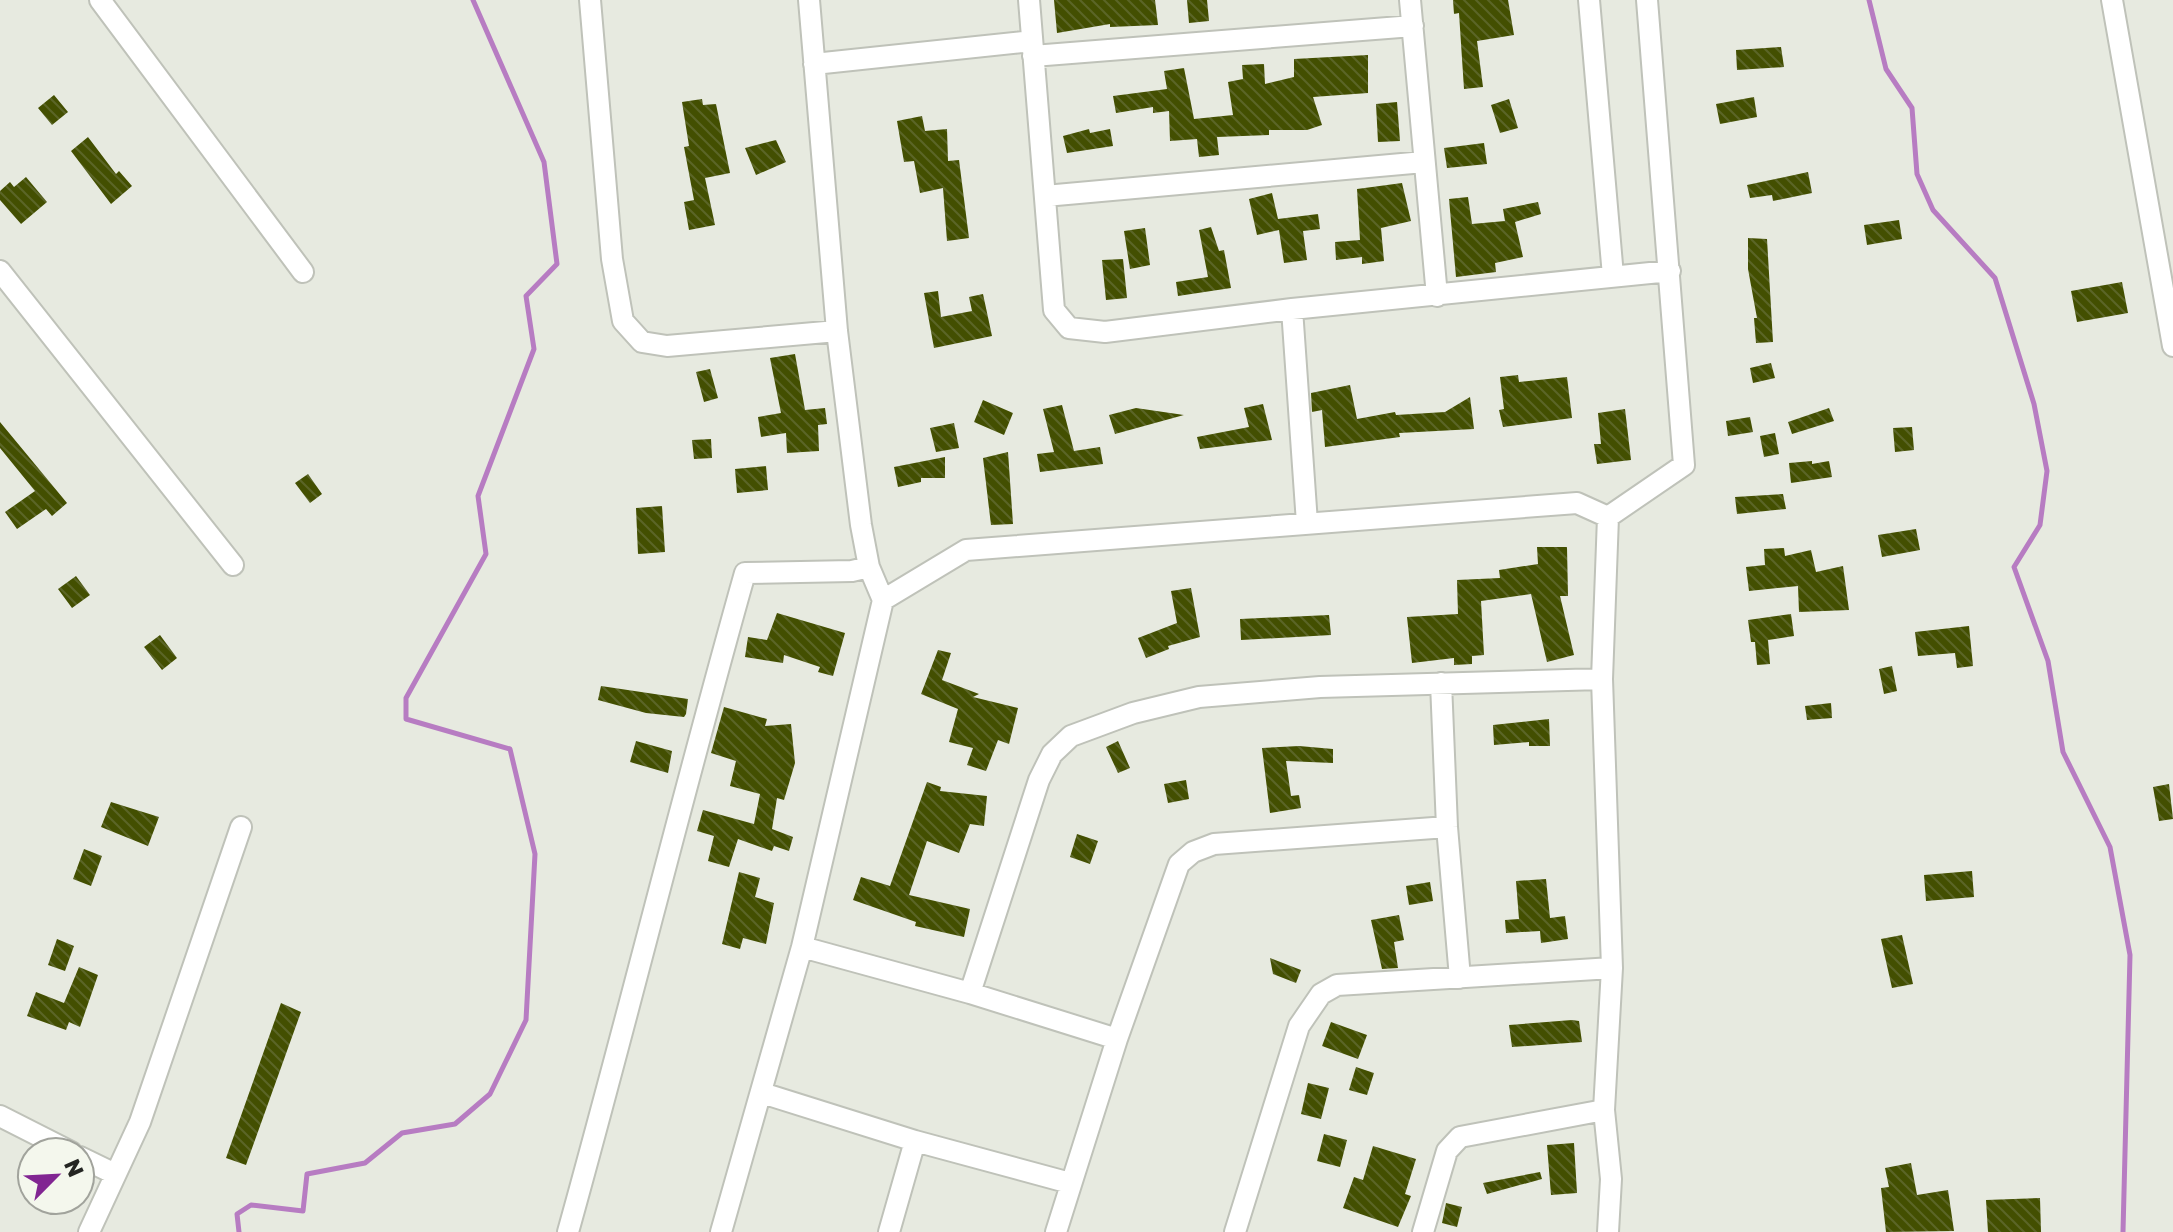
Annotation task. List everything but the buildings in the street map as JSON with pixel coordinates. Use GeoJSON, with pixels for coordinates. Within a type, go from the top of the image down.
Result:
{"type":"FeatureCollection","features":[{"type":"Feature","properties":{"kind":"street"},"geometry":{"type":"LineString","coordinates":[[100,0],[303,272]]}},
{"type":"Feature","properties":{"kind":"street"},"geometry":{"type":"LineString","coordinates":[[590,0],[612,259],[626,327],[642,342],[667,346],[837,331]]}},
{"type":"Feature","properties":{"kind":"street"},"geometry":{"type":"LineString","coordinates":[[721,1232],[802,947],[883,600],[869,567],[837,331],[809,0]]}},
{"type":"Feature","properties":{"kind":"street"},"geometry":{"type":"LineString","coordinates":[[1029,0],[1054,310],[1069,328],[1105,332],[1292,309],[1670,271]]}},
{"type":"Feature","properties":{"kind":"street"},"geometry":{"type":"LineString","coordinates":[[1410,0],[1437,296]]}},
{"type":"Feature","properties":{"kind":"street"},"geometry":{"type":"LineString","coordinates":[[1589,0],[1613,276]]}},
{"type":"Feature","properties":{"kind":"street"},"geometry":{"type":"LineString","coordinates":[[1608,517],[1684,465],[1647,0]]}},
{"type":"Feature","properties":{"kind":"street"},"geometry":{"type":"LineString","coordinates":[[2112,0],[2173,346]]}},
{"type":"Feature","properties":{"kind":"street"},"geometry":{"type":"LineString","coordinates":[[814,64],[1413,26]]}},
{"type":"Feature","properties":{"kind":"street"},"geometry":{"type":"LineString","coordinates":[[1045,196],[1424,162]]}},
{"type":"Feature","properties":{"kind":"street"},"geometry":{"type":"LineString","coordinates":[[0,271],[233,565]]}},
{"type":"Feature","properties":{"kind":"street"},"geometry":{"type":"LineString","coordinates":[[1292,309],[1307,523]]}},
{"type":"Feature","properties":{"kind":"street"},"geometry":{"type":"LineString","coordinates":[[883,600],[966,550],[1577,503],[1608,517]]}},
{"type":"Feature","properties":{"kind":"street"},"geometry":{"type":"LineString","coordinates":[[1608,517],[1602,679],[1612,968],[1604,1110],[1611,1179],[1608,1232]]}},
{"type":"Feature","properties":{"kind":"street"},"geometry":{"type":"LineString","coordinates":[[568,1232],[639,975],[681,798],[745,573],[852,571],[869,567]]}},
{"type":"Feature","properties":{"kind":"street"},"geometry":{"type":"LineString","coordinates":[[970,993],[1039,780],[1059,744],[1133,713],[1199,697],[1441,683],[1602,679]]}},
{"type":"Feature","properties":{"kind":"street"},"geometry":{"type":"LineString","coordinates":[[1441,683],[1447,827],[1460,978]]}},
{"type":"Feature","properties":{"kind":"street"},"geometry":{"type":"LineString","coordinates":[[89,1232],[140,1122],[241,827]]}},
{"type":"Feature","properties":{"kind":"street"},"geometry":{"type":"LineString","coordinates":[[1056,1232],[1174,871],[1193,852],[1214,844],[1447,827]]}},
{"type":"Feature","properties":{"kind":"street"},"geometry":{"type":"LineString","coordinates":[[802,947],[970,993],[1117,1039]]}},
{"type":"Feature","properties":{"kind":"street"},"geometry":{"type":"LineString","coordinates":[[1235,1232],[1299,1026],[1321,994],[1337,985],[1612,968]]}},
{"type":"Feature","properties":{"kind":"street"},"geometry":{"type":"LineString","coordinates":[[762,1093],[915,1141],[1070,1183]]}},
{"type":"Feature","properties":{"kind":"street"},"geometry":{"type":"LineString","coordinates":[[1423,1232],[1447,1151],[1460,1137],[1604,1110]]}},
{"type":"Feature","properties":{"kind":"street"},"geometry":{"type":"LineString","coordinates":[[0,1116],[39,1136]]}},
{"type":"Feature","properties":{"kind":"street"},"geometry":{"type":"LineString","coordinates":[[889,1232],[915,1141]]}},
{"type":"Feature","properties":{"kind":"street"},"geometry":{"type":"LineString","coordinates":[[96,1165],[115,1174]]}},
{"type":"Feature","properties":{"kind":"waterway"},"geometry":{"type":"LineString","coordinates":[[239,1232],[237,1214],[251,1205],[303,1211],[307,1174],[365,1163],[402,1133],[455,1124],[490,1094],[526,1020],[535,854],[510,749],[406,719],[406,698],[486,554],[478,496],[534,349],[526,296],[557,264],[544,162],[473,0]]}},
{"type":"Feature","properties":{"kind":"waterway"},"geometry":{"type":"LineString","coordinates":[[1869,0],[1886,69],[1912,108],[1917,174],[1933,210],[1995,278],[2034,404],[2047,471],[2040,525],[2014,567],[2048,661],[2063,752],[2110,847],[2130,955],[2123,1232]]}}]}
